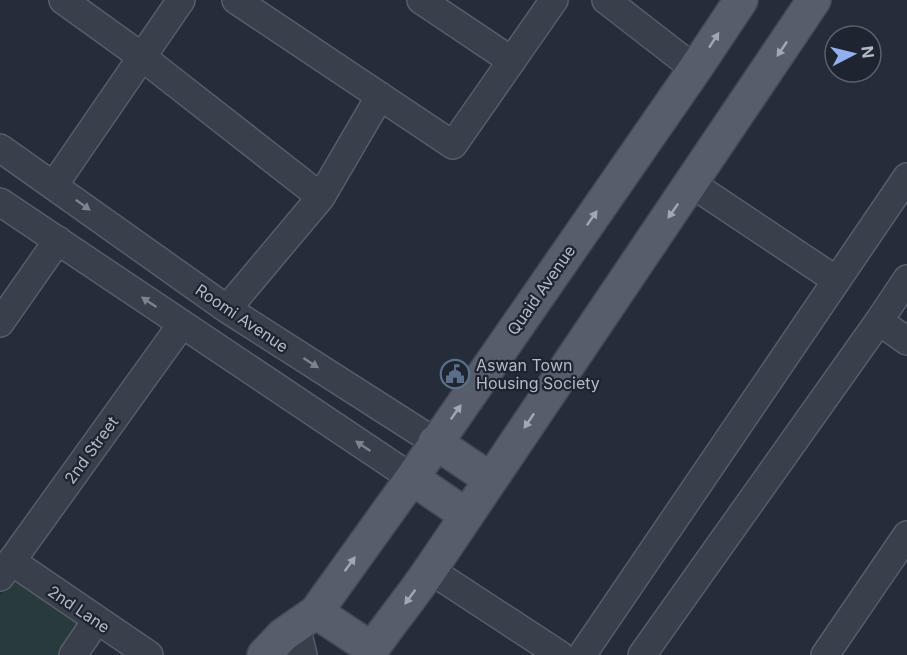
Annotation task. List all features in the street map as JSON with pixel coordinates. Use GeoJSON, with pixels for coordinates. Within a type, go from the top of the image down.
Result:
{"type":"FeatureCollection","features":[{"type":"Feature","properties":{"kind":"main road","name":"Quaid Avenue"},"geometry":{"type":"LineString","coordinates":[[264,655],[284,635],[305,631],[741,0]]}},
{"type":"Feature","properties":{"kind":"main road"},"geometry":{"type":"LineString","coordinates":[[305,631],[370,652],[430,570],[814,0]]}},
{"type":"Feature","properties":{"kind":"main road","name":"Roomi Avenue"},"geometry":{"type":"LineString","coordinates":[[435,442],[490,479]]}},
{"type":"Feature","properties":{"kind":"main road"},"geometry":{"type":"LineString","coordinates":[[412,478],[466,515]]}},
{"type":"Feature","properties":{"kind":"street"},"geometry":{"type":"LineString","coordinates":[[63,0],[142,57],[321,197]]}},
{"type":"Feature","properties":{"kind":"street"},"geometry":{"type":"LineString","coordinates":[[54,185],[181,0]]}},
{"type":"Feature","properties":{"kind":"street"},"geometry":{"type":"LineString","coordinates":[[236,0],[453,145],[554,0]]}},
{"type":"Feature","properties":{"kind":"street"},"geometry":{"type":"LineString","coordinates":[[421,0],[512,61]]}},
{"type":"Feature","properties":{"kind":"street"},"geometry":{"type":"LineString","coordinates":[[606,0],[695,69]]}},
{"type":"Feature","properties":{"kind":"street"},"geometry":{"type":"LineString","coordinates":[[227,309],[321,197],[380,96]]}},
{"type":"Feature","properties":{"kind":"street","name":"Roomi Avenue"},"geometry":{"type":"LineString","coordinates":[[0,148],[227,309],[435,442]]}},
{"type":"Feature","properties":{"kind":"street"},"geometry":{"type":"LineString","coordinates":[[582,655],[907,177]]}},
{"type":"Feature","properties":{"kind":"street"},"geometry":{"type":"LineString","coordinates":[[692,184],[836,280]]}},
{"type":"Feature","properties":{"kind":"street"},"geometry":{"type":"LineString","coordinates":[[0,202],[412,478]]}},
{"type":"Feature","properties":{"kind":"street"},"geometry":{"type":"LineString","coordinates":[[0,323],[58,240]]}},
{"type":"Feature","properties":{"kind":"street"},"geometry":{"type":"LineString","coordinates":[[642,655],[907,279]]}},
{"type":"Feature","properties":{"kind":"street"},"geometry":{"type":"LineString","coordinates":[[879,321],[907,341]]}},
{"type":"Feature","properties":{"kind":"street","name":"2nd Street"},"geometry":{"type":"LineString","coordinates":[[5,569],[182,324]]}},
{"type":"Feature","properties":{"kind":"street"},"geometry":{"type":"LineString","coordinates":[[825,655],[907,535]]}},
{"type":"Feature","properties":{"kind":"street","name":"2nd Lane"},"geometry":{"type":"LineString","coordinates":[[5,569],[96,621],[149,655]]}},
{"type":"Feature","properties":{"kind":"street"},"geometry":{"type":"LineString","coordinates":[[430,570],[560,655]]}},
{"type":"Feature","properties":{"kind":"street"},"geometry":{"type":"LineString","coordinates":[[73,655],[96,621]]}},
{"type":"Feature","properties":{"kind":"shaded area"},"geometry":{"type":"Polygon","coordinates":[[[13,577],[79,625],[58,655],[0,655],[0,596],[13,577]]]}},
{"type":"Feature","properties":{"kind":"place","name":"Aswan Town Housing Society"},"geometry":{"type":"Point","coordinates":[455,374]}}]}
